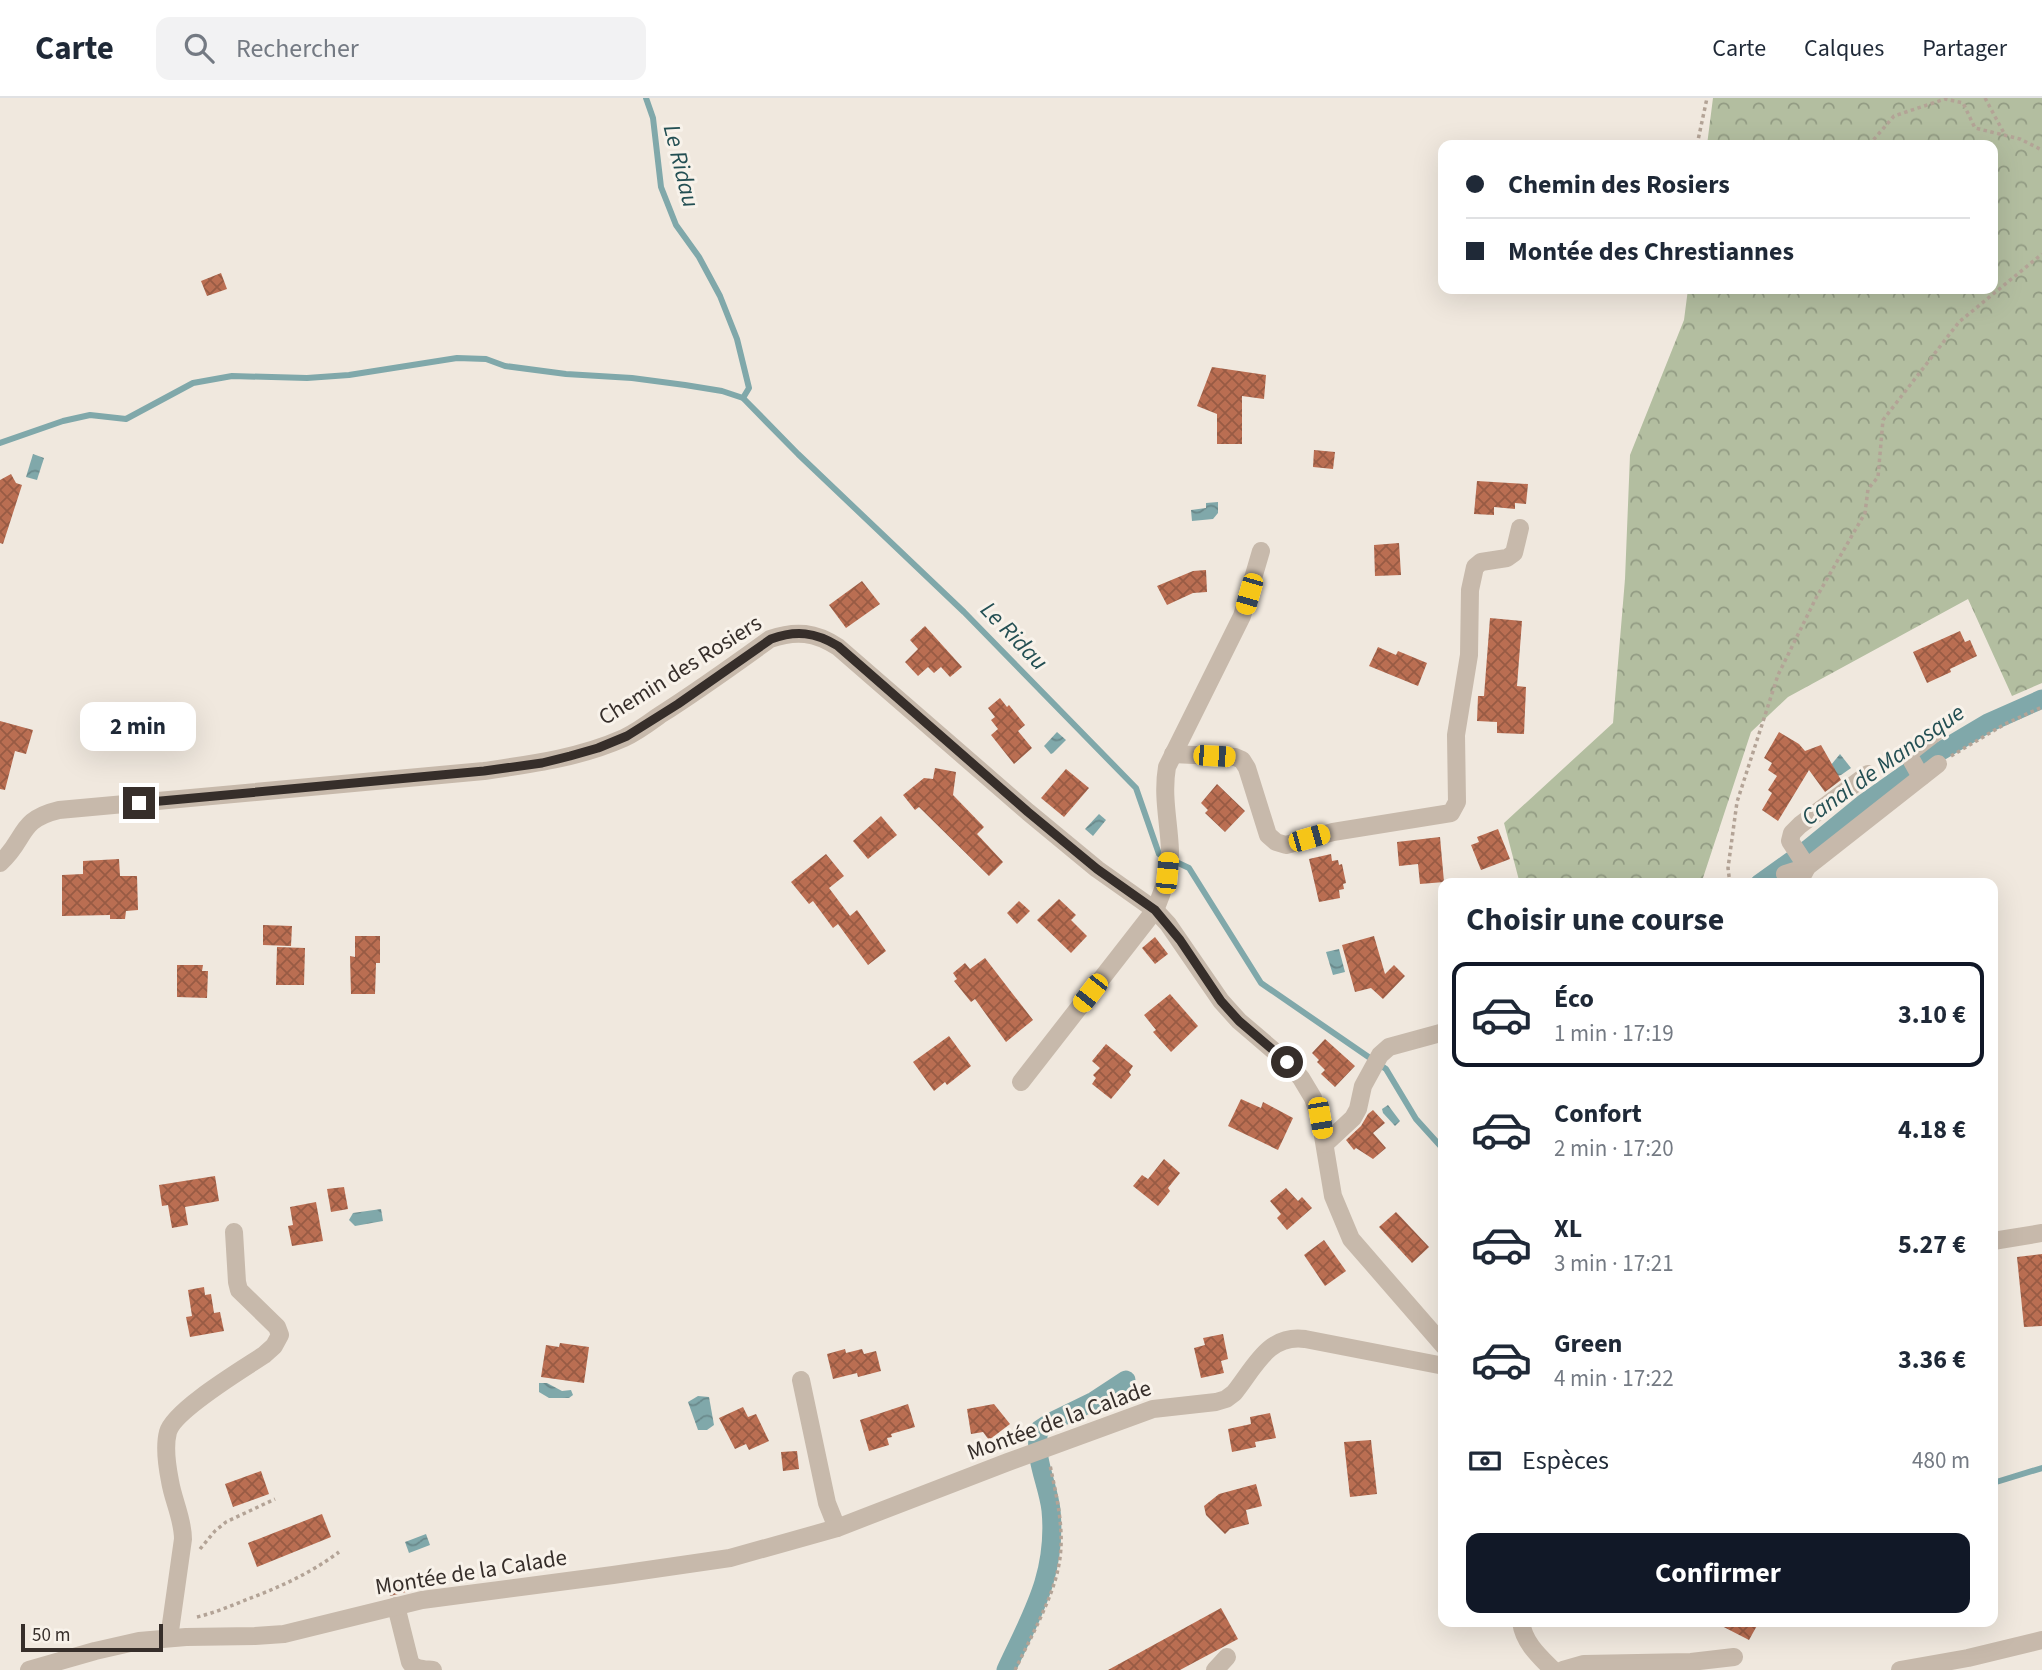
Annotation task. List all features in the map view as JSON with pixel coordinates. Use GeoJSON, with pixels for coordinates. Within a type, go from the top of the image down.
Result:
{"type":"FeatureCollection","features":[{"type":"Feature","properties":{"kind":"street"},"geometry":{"type":"LineString","coordinates":[[1173,754],[1235,757],[1242,760],[1247,768],[1268,835],[1276,842],[1286,845],[1333,832],[1451,813],[1457,802],[1456,735],[1469,655],[1470,590],[1475,567],[1481,562],[1507,558],[1514,553],[1520,528]]}},
{"type":"Feature","properties":{"kind":"street"},"geometry":{"type":"LineString","coordinates":[[1021,1082],[1155,910],[1162,894],[1170,850],[1164,791],[1167,767],[1242,616],[1262,551]]}},
{"type":"Feature","properties":{"kind":"street","name":"Chemin des Rosiers"},"geometry":{"type":"LineString","coordinates":[[0,863],[35,818],[59,810],[507,768],[542,763],[598,748],[627,736],[678,704],[771,639],[787,634],[809,634],[826,639],[838,646],[1097,869],[1155,910],[1180,940],[1221,1001],[1301,1078],[1313,1098],[1320,1118],[1334,1196],[1351,1240],[1438,1339]]}},
{"type":"Feature","properties":{"kind":"street"},"geometry":{"type":"LineString","coordinates":[[1921,777],[1908,754],[1935,733]]}},
{"type":"Feature","properties":{"kind":"street"},"geometry":{"type":"LineString","coordinates":[[1792,878],[1938,764]]}},
{"type":"Feature","properties":{"kind":"street"},"geometry":{"type":"LineString","coordinates":[[1807,867],[1790,841],[1792,833],[1868,774]]}},
{"type":"Feature","properties":{"kind":"street"},"geometry":{"type":"LineString","coordinates":[[1325,1144],[1353,1118],[1363,1086],[1375,1062],[1389,1047],[1438,1034]]}},
{"type":"Feature","properties":{"kind":"street"},"geometry":{"type":"LineString","coordinates":[[170,1631],[183,1530],[166,1458],[168,1431],[179,1415],[264,1355],[274,1346],[280,1335],[277,1327],[239,1290],[234,1232]]}},
{"type":"Feature","properties":{"kind":"street"},"geometry":{"type":"LineString","coordinates":[[1998,1240],[2042,1233]]}},
{"type":"Feature","properties":{"kind":"street","name":"Montée de la Calade"},"geometry":{"type":"LineString","coordinates":[[29,1670],[170,1631],[255,1636],[284,1634],[422,1600],[730,1558],[837,1528],[1153,1409],[1226,1399],[1234,1393],[1273,1344],[1290,1338],[1438,1365]]}},
{"type":"Feature","properties":{"kind":"street"},"geometry":{"type":"LineString","coordinates":[[800,1380],[827,1503],[837,1528]]}},
{"type":"Feature","properties":{"kind":"street"},"geometry":{"type":"LineString","coordinates":[[396,1606],[410,1662],[417,1669],[433,1670]]}},
{"type":"Feature","properties":{"kind":"street"},"geometry":{"type":"LineString","coordinates":[[1522,1627],[1534,1652],[1553,1670]]}},
{"type":"Feature","properties":{"kind":"street"},"geometry":{"type":"LineString","coordinates":[[1900,1670],[1968,1658],[2042,1640]]}},
{"type":"Feature","properties":{"kind":"street"},"geometry":{"type":"LineString","coordinates":[[1563,1670],[1584,1664],[1691,1662],[1734,1657]]}},
{"type":"Feature","properties":{"kind":"path"},"geometry":{"type":"LineString","coordinates":[[1698,140],[1707,98]]}},
{"type":"Feature","properties":{"kind":"path"},"geometry":{"type":"LineString","coordinates":[[1985,98],[2005,135]]}},
{"type":"Feature","properties":{"kind":"path"},"geometry":{"type":"LineString","coordinates":[[1872,140],[1894,116],[1945,99],[1964,103],[1975,128],[2020,139],[2042,150]]}},
{"type":"Feature","properties":{"kind":"path"},"geometry":{"type":"LineString","coordinates":[[1998,290],[2042,254]]}},
{"type":"Feature","properties":{"kind":"path"},"geometry":{"type":"LineString","coordinates":[[1729,878],[1728,868],[1737,802],[1778,675],[1816,598],[1865,513],[1868,489],[1878,477],[1883,419],[1959,322],[1993,294]]}},
{"type":"Feature","properties":{"kind":"path"},"geometry":{"type":"LineString","coordinates":[[1938,764],[2005,724],[2042,707]]}},
{"type":"Feature","properties":{"kind":"path"},"geometry":{"type":"LineString","coordinates":[[1015,1670],[1041,1615],[1058,1569],[1060,1515],[1050,1465],[1050,1448]]}},
{"type":"Feature","properties":{"kind":"path"},"geometry":{"type":"LineString","coordinates":[[199,1551],[226,1522],[275,1499]]}},
{"type":"Feature","properties":{"kind":"path"},"geometry":{"type":"LineString","coordinates":[[170,1631],[276,1588],[309,1572],[339,1552]]}},
{"type":"Feature","properties":{"kind":"green space"},"geometry":{"type":"Polygon","coordinates":[[[1713,98],[2042,98],[2042,683],[2012,696],[1968,599],[1788,697],[1751,732],[1703,878],[1518,878],[1504,823],[1613,723],[1625,579],[1630,455],[1684,320],[1687,294],[1998,294],[1998,140],[1708,140],[1713,98]]]}},
{"type":"Feature","properties":{"kind":"water"},"geometry":{"type":"Polygon","coordinates":[[[33,454],[44,458],[37,480],[26,477],[33,454]]]}},
{"type":"Feature","properties":{"kind":"water"},"geometry":{"type":"Polygon","coordinates":[[[1218,502],[1218,513],[1213,519],[1192,521],[1191,510],[1206,508],[1206,503],[1218,502]]]}},
{"type":"Feature","properties":{"kind":"water"},"geometry":{"type":"Polygon","coordinates":[[[1057,732],[1066,740],[1051,754],[1044,746],[1057,732]]]}},
{"type":"Feature","properties":{"kind":"water"},"geometry":{"type":"Polygon","coordinates":[[[1840,754],[1851,768],[1841,775],[1828,778],[1831,765],[1840,754]]]}},
{"type":"Feature","properties":{"kind":"water"},"geometry":{"type":"Polygon","coordinates":[[[1099,814],[1106,820],[1093,836],[1085,829],[1099,814]]]}},
{"type":"Feature","properties":{"kind":"water"},"geometry":{"type":"Polygon","coordinates":[[[1339,949],[1345,972],[1333,975],[1326,952],[1339,949]]]}},
{"type":"Feature","properties":{"kind":"water"},"geometry":{"type":"Polygon","coordinates":[[[1388,1105],[1400,1121],[1395,1126],[1383,1113],[1382,1109],[1388,1105]]]}},
{"type":"Feature","properties":{"kind":"water"},"geometry":{"type":"Polygon","coordinates":[[[381,1209],[383,1221],[355,1226],[349,1220],[353,1213],[381,1209]]]}},
{"type":"Feature","properties":{"kind":"water"},"geometry":{"type":"Polygon","coordinates":[[[539,1383],[547,1383],[562,1391],[571,1390],[573,1395],[569,1398],[549,1398],[539,1392],[539,1383]]]}},
{"type":"Feature","properties":{"kind":"water"},"geometry":{"type":"Polygon","coordinates":[[[698,1396],[709,1397],[714,1425],[707,1430],[698,1430],[688,1402],[698,1396]]]}},
{"type":"Feature","properties":{"kind":"water"},"geometry":{"type":"Polygon","coordinates":[[[426,1534],[430,1545],[409,1553],[405,1542],[426,1534]]]}},
{"type":"Feature","properties":{"kind":"building"},"geometry":{"type":"Polygon","coordinates":[[[221,273],[227,289],[207,296],[201,281],[221,273]]]}},
{"type":"Feature","properties":{"kind":"building"},"geometry":{"type":"Polygon","coordinates":[[[1212,367],[1266,375],[1264,399],[1242,396],[1242,444],[1217,444],[1217,414],[1197,406],[1212,367]]]}},
{"type":"Feature","properties":{"kind":"building"},"geometry":{"type":"Polygon","coordinates":[[[1314,450],[1335,452],[1333,469],[1313,467],[1314,450]]]}},
{"type":"Feature","properties":{"kind":"building"},"geometry":{"type":"Polygon","coordinates":[[[11,474],[16,483],[22,485],[3,544],[0,543],[0,480],[11,474]]]}},
{"type":"Feature","properties":{"kind":"building"},"geometry":{"type":"Polygon","coordinates":[[[1477,481],[1528,484],[1526,504],[1515,503],[1515,509],[1494,507],[1494,515],[1474,514],[1477,481]]]}},
{"type":"Feature","properties":{"kind":"building"},"geometry":{"type":"Polygon","coordinates":[[[1399,543],[1401,575],[1375,576],[1374,545],[1399,543]]]}},
{"type":"Feature","properties":{"kind":"building"},"geometry":{"type":"Polygon","coordinates":[[[1206,570],[1207,592],[1193,593],[1167,605],[1157,586],[1193,571],[1206,570]]]}},
{"type":"Feature","properties":{"kind":"building"},"geometry":{"type":"Polygon","coordinates":[[[862,581],[880,604],[846,628],[829,605],[862,581]]]}},
{"type":"Feature","properties":{"kind":"building"},"geometry":{"type":"Polygon","coordinates":[[[1490,618],[1522,621],[1517,686],[1526,687],[1524,734],[1497,733],[1497,722],[1477,721],[1478,696],[1484,696],[1490,618]]]}},
{"type":"Feature","properties":{"kind":"building"},"geometry":{"type":"Polygon","coordinates":[[[925,626],[962,667],[950,677],[941,667],[934,673],[928,667],[918,676],[905,662],[918,649],[910,640],[925,626]]]}},
{"type":"Feature","properties":{"kind":"building"},"geometry":{"type":"Polygon","coordinates":[[[1960,631],[1965,642],[1970,640],[1977,656],[1927,683],[1913,652],[1960,631]]]}},
{"type":"Feature","properties":{"kind":"building"},"geometry":{"type":"Polygon","coordinates":[[[1378,647],[1396,655],[1398,651],[1427,663],[1418,686],[1369,666],[1378,647]]]}},
{"type":"Feature","properties":{"kind":"building"},"geometry":{"type":"Polygon","coordinates":[[[1000,698],[1025,725],[1018,731],[1032,748],[1014,764],[991,735],[998,729],[991,720],[995,717],[988,708],[1000,698]]]}},
{"type":"Feature","properties":{"kind":"building"},"geometry":{"type":"Polygon","coordinates":[[[0,721],[33,730],[26,754],[15,751],[5,790],[0,789],[0,721]]]}},
{"type":"Feature","properties":{"kind":"building"},"geometry":{"type":"Polygon","coordinates":[[[1779,732],[1799,744],[1805,751],[1821,745],[1841,780],[1825,792],[1809,770],[1778,821],[1762,810],[1772,793],[1768,790],[1777,776],[1768,770],[1772,763],[1764,758],[1779,732]]]}},
{"type":"Feature","properties":{"kind":"building"},"geometry":{"type":"Polygon","coordinates":[[[935,768],[956,772],[953,795],[984,827],[977,834],[1003,862],[989,876],[919,807],[915,810],[903,795],[924,778],[933,779],[935,768]]]}},
{"type":"Feature","properties":{"kind":"building"},"geometry":{"type":"Polygon","coordinates":[[[1066,769],[1089,788],[1064,817],[1041,798],[1066,769]]]}},
{"type":"Feature","properties":{"kind":"building"},"geometry":{"type":"Polygon","coordinates":[[[1217,784],[1245,811],[1225,832],[1205,813],[1208,810],[1201,803],[1217,784]]]}},
{"type":"Feature","properties":{"kind":"building"},"geometry":{"type":"Polygon","coordinates":[[[881,816],[897,835],[868,859],[853,841],[881,816]]]}},
{"type":"Feature","properties":{"kind":"building"},"geometry":{"type":"Polygon","coordinates":[[[1498,829],[1510,859],[1481,870],[1471,845],[1479,842],[1477,837],[1498,829]]]}},
{"type":"Feature","properties":{"kind":"building"},"geometry":{"type":"Polygon","coordinates":[[[1440,837],[1444,878],[1438,878],[1438,882],[1420,884],[1418,864],[1399,866],[1397,842],[1440,837]]]}},
{"type":"Feature","properties":{"kind":"building"},"geometry":{"type":"Polygon","coordinates":[[[826,854],[844,876],[829,888],[850,916],[857,910],[886,951],[868,965],[838,924],[833,928],[813,901],[809,904],[791,882],[826,854]]]}},
{"type":"Feature","properties":{"kind":"building"},"geometry":{"type":"Polygon","coordinates":[[[1331,854],[1332,861],[1338,860],[1339,865],[1342,864],[1346,883],[1343,884],[1344,889],[1339,890],[1340,898],[1319,902],[1309,859],[1331,854]]]}},
{"type":"Feature","properties":{"kind":"building"},"geometry":{"type":"Polygon","coordinates":[[[119,859],[120,876],[137,876],[138,910],[126,911],[125,919],[110,919],[110,915],[62,916],[62,875],[83,874],[83,861],[119,859]]]}},
{"type":"Feature","properties":{"kind":"building"},"geometry":{"type":"Polygon","coordinates":[[[1059,899],[1076,915],[1071,920],[1087,936],[1071,953],[1037,920],[1059,899]]]}},
{"type":"Feature","properties":{"kind":"building"},"geometry":{"type":"Polygon","coordinates":[[[1019,901],[1030,911],[1017,924],[1007,913],[1019,901]]]}},
{"type":"Feature","properties":{"kind":"building"},"geometry":{"type":"Polygon","coordinates":[[[263,925],[292,926],[291,946],[263,945],[263,925]]]}},
{"type":"Feature","properties":{"kind":"building"},"geometry":{"type":"Polygon","coordinates":[[[355,936],[380,936],[380,963],[376,963],[375,994],[351,994],[350,956],[355,957],[355,936]]]}},
{"type":"Feature","properties":{"kind":"building"},"geometry":{"type":"Polygon","coordinates":[[[1374,936],[1385,974],[1394,965],[1405,976],[1383,999],[1371,988],[1355,992],[1342,945],[1374,936]]]}},
{"type":"Feature","properties":{"kind":"building"},"geometry":{"type":"Polygon","coordinates":[[[1155,937],[1168,954],[1155,964],[1142,948],[1155,937]]]}},
{"type":"Feature","properties":{"kind":"building"},"geometry":{"type":"Polygon","coordinates":[[[277,947],[305,948],[304,985],[276,985],[277,947]]]}},
{"type":"Feature","properties":{"kind":"building"},"geometry":{"type":"Polygon","coordinates":[[[985,958],[1033,1020],[1006,1042],[975,999],[971,1002],[954,981],[957,979],[953,973],[965,963],[970,969],[985,958]]]}},
{"type":"Feature","properties":{"kind":"building"},"geometry":{"type":"Polygon","coordinates":[[[177,965],[203,965],[202,971],[208,971],[207,998],[177,997],[177,965]]]}},
{"type":"Feature","properties":{"kind":"building"},"geometry":{"type":"Polygon","coordinates":[[[1170,994],[1198,1026],[1171,1052],[1153,1032],[1156,1030],[1144,1015],[1170,994]]]}},
{"type":"Feature","properties":{"kind":"building"},"geometry":{"type":"Polygon","coordinates":[[[949,1036],[971,1066],[947,1085],[945,1082],[934,1091],[913,1062],[949,1036]]]}},
{"type":"Feature","properties":{"kind":"building"},"geometry":{"type":"Polygon","coordinates":[[[1325,1039],[1355,1066],[1335,1087],[1321,1074],[1325,1070],[1312,1053],[1325,1039]]]}},
{"type":"Feature","properties":{"kind":"building"},"geometry":{"type":"Polygon","coordinates":[[[1106,1044],[1133,1066],[1129,1072],[1131,1075],[1111,1099],[1092,1084],[1096,1078],[1093,1075],[1100,1068],[1092,1061],[1106,1044]]]}},
{"type":"Feature","properties":{"kind":"building"},"geometry":{"type":"Polygon","coordinates":[[[1241,1099],[1261,1108],[1263,1102],[1293,1118],[1278,1150],[1228,1126],[1241,1099]]]}},
{"type":"Feature","properties":{"kind":"building"},"geometry":{"type":"Polygon","coordinates":[[[1373,1110],[1385,1123],[1373,1133],[1386,1148],[1373,1159],[1356,1148],[1354,1150],[1346,1140],[1373,1110]]]}},
{"type":"Feature","properties":{"kind":"building"},"geometry":{"type":"Polygon","coordinates":[[[1164,1159],[1180,1173],[1158,1206],[1133,1186],[1142,1175],[1148,1179],[1164,1159]]]}},
{"type":"Feature","properties":{"kind":"building"},"geometry":{"type":"Polygon","coordinates":[[[215,1176],[219,1201],[185,1207],[188,1225],[172,1228],[168,1205],[162,1206],[159,1185],[215,1176]]]}},
{"type":"Feature","properties":{"kind":"building"},"geometry":{"type":"Polygon","coordinates":[[[344,1187],[348,1209],[331,1212],[327,1189],[344,1187]]]}},
{"type":"Feature","properties":{"kind":"building"},"geometry":{"type":"Polygon","coordinates":[[[1286,1188],[1298,1201],[1302,1197],[1312,1208],[1287,1230],[1277,1218],[1281,1214],[1270,1201],[1286,1188]]]}},
{"type":"Feature","properties":{"kind":"building"},"geometry":{"type":"Polygon","coordinates":[[[316,1202],[323,1241],[292,1246],[288,1226],[293,1225],[290,1207],[316,1202]]]}},
{"type":"Feature","properties":{"kind":"building"},"geometry":{"type":"Polygon","coordinates":[[[1396,1212],[1429,1247],[1412,1263],[1379,1227],[1396,1212]]]}},
{"type":"Feature","properties":{"kind":"building"},"geometry":{"type":"Polygon","coordinates":[[[1324,1240],[1346,1271],[1325,1286],[1304,1255],[1324,1240]]]}},
{"type":"Feature","properties":{"kind":"building"},"geometry":{"type":"Polygon","coordinates":[[[2042,1254],[2042,1326],[2024,1327],[2017,1257],[2042,1254]]]}},
{"type":"Feature","properties":{"kind":"building"},"geometry":{"type":"Polygon","coordinates":[[[204,1287],[205,1295],[211,1294],[214,1313],[220,1312],[224,1331],[190,1337],[186,1317],[192,1316],[188,1290],[204,1287]]]}},
{"type":"Feature","properties":{"kind":"building"},"geometry":{"type":"Polygon","coordinates":[[[1223,1334],[1228,1359],[1221,1361],[1224,1373],[1201,1378],[1194,1348],[1205,1345],[1203,1338],[1223,1334]]]}},
{"type":"Feature","properties":{"kind":"building"},"geometry":{"type":"Polygon","coordinates":[[[560,1343],[589,1347],[584,1383],[541,1377],[546,1345],[559,1347],[560,1343]]]}},
{"type":"Feature","properties":{"kind":"building"},"geometry":{"type":"Polygon","coordinates":[[[845,1349],[846,1353],[862,1349],[864,1354],[876,1351],[881,1371],[858,1377],[857,1373],[833,1379],[827,1354],[845,1349]]]}},
{"type":"Feature","properties":{"kind":"building"},"geometry":{"type":"Polygon","coordinates":[[[908,1404],[915,1427],[891,1434],[892,1437],[887,1438],[889,1445],[869,1451],[860,1420],[908,1404]]]}},
{"type":"Feature","properties":{"kind":"building"},"geometry":{"type":"Polygon","coordinates":[[[994,1404],[1010,1424],[989,1440],[983,1432],[971,1434],[967,1409],[994,1404]]]}},
{"type":"Feature","properties":{"kind":"building"},"geometry":{"type":"Polygon","coordinates":[[[743,1407],[748,1417],[756,1414],[769,1441],[749,1450],[746,1444],[735,1449],[719,1418],[743,1407]]]}},
{"type":"Feature","properties":{"kind":"building"},"geometry":{"type":"Polygon","coordinates":[[[1270,1413],[1276,1438],[1255,1442],[1256,1447],[1232,1452],[1228,1429],[1251,1424],[1250,1417],[1270,1413]]]}},
{"type":"Feature","properties":{"kind":"building"},"geometry":{"type":"Polygon","coordinates":[[[1371,1440],[1377,1494],[1350,1497],[1344,1442],[1371,1440]]]}},
{"type":"Feature","properties":{"kind":"building"},"geometry":{"type":"Polygon","coordinates":[[[797,1451],[799,1469],[783,1471],[781,1452],[797,1451]]]}},
{"type":"Feature","properties":{"kind":"building"},"geometry":{"type":"Polygon","coordinates":[[[261,1471],[269,1494],[233,1507],[225,1484],[261,1471]]]}},
{"type":"Feature","properties":{"kind":"building"},"geometry":{"type":"Polygon","coordinates":[[[1256,1484],[1262,1506],[1246,1510],[1249,1524],[1230,1529],[1225,1534],[1206,1515],[1204,1506],[1219,1494],[1256,1484]]]}},
{"type":"Feature","properties":{"kind":"building"},"geometry":{"type":"Polygon","coordinates":[[[322,1514],[331,1537],[257,1567],[248,1543],[322,1514]]]}},
{"type":"Feature","properties":{"kind":"building"},"geometry":{"type":"Polygon","coordinates":[[[402,1581],[406,1592],[390,1596],[386,1587],[402,1581]]]}},
{"type":"Feature","properties":{"kind":"building"},"geometry":{"type":"Polygon","coordinates":[[[1221,1608],[1238,1639],[1180,1670],[1108,1670],[1221,1608]]]}},
{"type":"Feature","properties":{"kind":"building"},"geometry":{"type":"Polygon","coordinates":[[[1724,1627],[1756,1627],[1749,1640],[1724,1627]]]}},
{"type":"Feature","properties":{"kind":"waterway","name":"Le Ridau"},"geometry":{"type":"LineString","coordinates":[[646,98],[653,118],[661,187],[676,225],[699,257],[720,296],[737,339],[749,388],[743,398]]}},
{"type":"Feature","properties":{"kind":"waterway","name":"Le Ridau"},"geometry":{"type":"LineString","coordinates":[[0,443],[63,421],[90,415],[126,419],[193,383],[232,376],[307,378],[349,375],[457,358],[486,359],[505,366],[566,374],[685,385],[722,391],[743,398],[964,612],[1136,788],[1159,854],[1189,868],[1261,983],[1386,1069],[1416,1119],[1438,1143]]}},
{"type":"Feature","properties":{"kind":"waterway","name":"Canal de Manosque"},"geometry":{"type":"LineString","coordinates":[[1767,878],[1924,761],[1988,723],[2042,699]]}},
{"type":"Feature","properties":{"kind":"waterway","name":"Canal de Manosque"},"geometry":{"type":"LineString","coordinates":[[1006,1670],[1033,1612],[1050,1554],[1051,1510],[1039,1460],[1039,1430],[1094,1401],[1126,1380]]}},
{"type":"Feature","properties":{"kind":"waterway","name":"Le Ridau"},"geometry":{"type":"LineString","coordinates":[[1998,1481],[2042,1468]]}},
{"type":"Feature","properties":{"kind":"route"},"geometry":{"type":"LineString","coordinates":[[139,803],[484,771],[570,756],[627,736],[771,639],[787,634],[809,634],[838,646],[1028,812],[1097,869],[1155,910],[1180,940],[1221,1001],[1239,1021],[1287,1062]]}}]}
